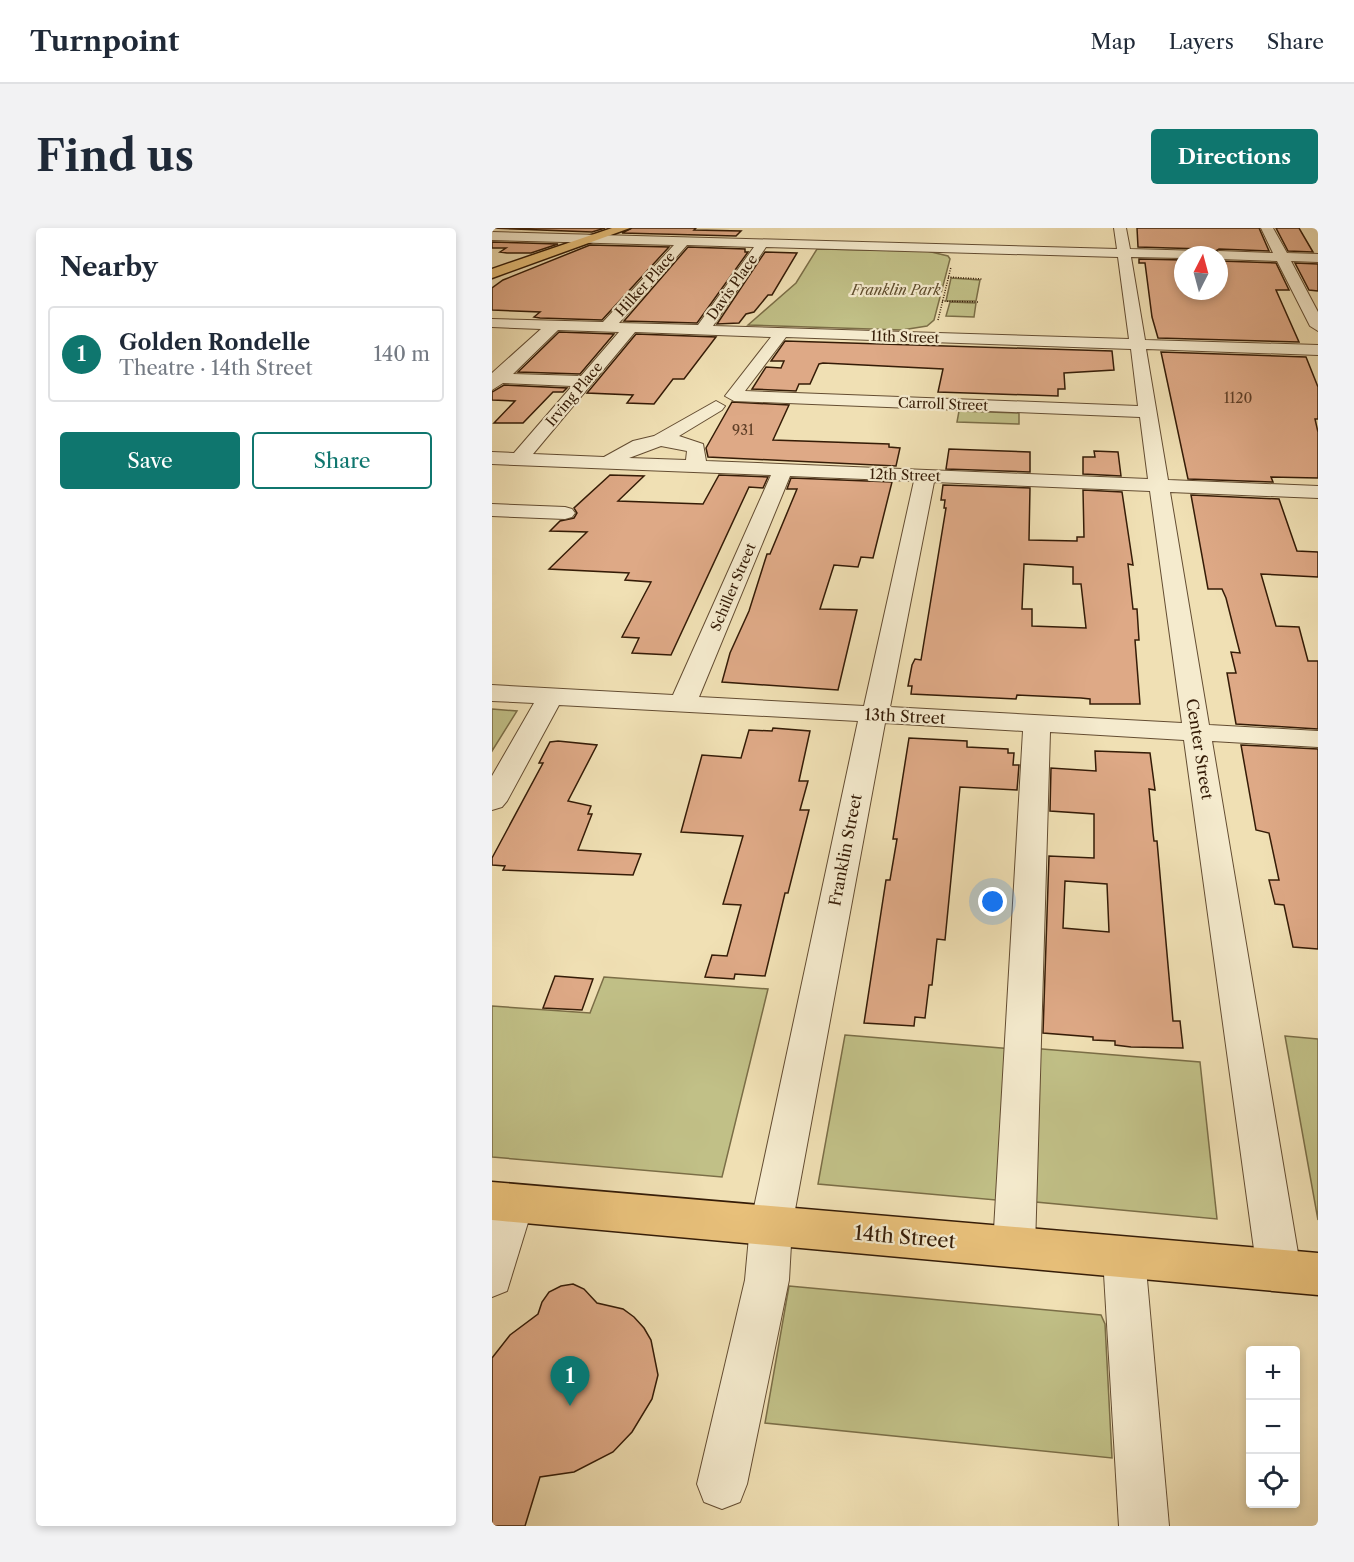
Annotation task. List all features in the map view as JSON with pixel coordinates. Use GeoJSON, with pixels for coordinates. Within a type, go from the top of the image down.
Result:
{"type":"FeatureCollection","features":[{"type":"Feature","properties":{"kind":"main road"},"geometry":{"type":"LineString","coordinates":[[492,274],[624,228]]}},
{"type":"Feature","properties":{"kind":"main road","name":"14th Street"},"geometry":{"type":"LineString","coordinates":[[503,1202],[1299,1272]]}},
{"type":"Feature","properties":{"kind":"street"},"geometry":{"type":"LineString","coordinates":[[525,237],[537,228]]}},
{"type":"Feature","properties":{"kind":"street"},"geometry":{"type":"LineString","coordinates":[[1267,228],[1318,326]]}},
{"type":"Feature","properties":{"kind":"street"},"geometry":{"type":"LineString","coordinates":[[492,236],[763,243],[1122,240],[1174,250]]}},
{"type":"Feature","properties":{"kind":"street","name":"Center Street"},"geometry":{"type":"LineString","coordinates":[[1122,240],[1197,732],[1299,1272]]}},
{"type":"Feature","properties":{"kind":"street","name":"Hilker Place"},"geometry":{"type":"LineString","coordinates":[[607,327],[684,241]]}},
{"type":"Feature","properties":{"kind":"street","name":"Davis Place"},"geometry":{"type":"LineString","coordinates":[[702,330],[763,243]]}},
{"type":"Feature","properties":{"kind":"street"},"geometry":{"type":"LineString","coordinates":[[1228,255],[1318,258]]}},
{"type":"Feature","properties":{"kind":"street","name":"11th Street"},"geometry":{"type":"LineString","coordinates":[[492,323],[1318,350]]}},
{"type":"Feature","properties":{"kind":"street"},"geometry":{"type":"LineString","coordinates":[[494,380],[554,325]]}},
{"type":"Feature","properties":{"kind":"street","name":"Irving Place"},"geometry":{"type":"LineString","coordinates":[[519,459],[630,328]]}},
{"type":"Feature","properties":{"kind":"street","name":"Carroll Street"},"geometry":{"type":"LineString","coordinates":[[780,333],[776,344],[743,380],[734,396],[1148,412]]}},
{"type":"Feature","properties":{"kind":"street"},"geometry":{"type":"LineString","coordinates":[[494,380],[585,381]]}},
{"type":"Feature","properties":{"kind":"street"},"geometry":{"type":"LineString","coordinates":[[660,440],[716,406]]}},
{"type":"Feature","properties":{"kind":"street"},"geometry":{"type":"LineString","coordinates":[[608,463],[643,442],[660,440],[688,444],[696,448],[696,466]]}},
{"type":"Feature","properties":{"kind":"street","name":"12th Street"},"geometry":{"type":"LineString","coordinates":[[492,458],[1318,492]]}},
{"type":"Feature","properties":{"kind":"street","name":"Schiller Street"},"geometry":{"type":"LineString","coordinates":[[683,703],[783,470]]}},
{"type":"Feature","properties":{"kind":"street","name":"Franklin Street"},"geometry":{"type":"LineString","coordinates":[[722,1484],[767,1280],[771,1226],[869,729],[925,476]]}},
{"type":"Feature","properties":{"kind":"street"},"geometry":{"type":"LineString","coordinates":[[492,510],[565,513]]}},
{"type":"Feature","properties":{"kind":"street","name":"13th Street"},"geometry":{"type":"LineString","coordinates":[[492,693],[1318,739]]}},
{"type":"Feature","properties":{"kind":"street"},"geometry":{"type":"LineString","coordinates":[[492,801],[551,696]]}},
{"type":"Feature","properties":{"kind":"street"},"geometry":{"type":"LineString","coordinates":[[1014,1247],[1037,723]]}},
{"type":"Feature","properties":{"kind":"street"},"geometry":{"type":"LineString","coordinates":[[492,1277],[503,1202]]}},
{"type":"Feature","properties":{"kind":"street"},"geometry":{"type":"LineString","coordinates":[[1124,1257],[1144,1526]]}},
{"type":"Feature","properties":{"kind":"path"},"geometry":{"type":"LineString","coordinates":[[937,322],[953,258]]}},
{"type":"Feature","properties":{"kind":"path"},"geometry":{"type":"LineString","coordinates":[[948,277],[982,279]]}},
{"type":"Feature","properties":{"kind":"path"},"geometry":{"type":"LineString","coordinates":[[942,301],[979,302]]}},
{"type":"Feature","properties":{"kind":"green space","name":"Franklin Park"},"geometry":{"type":"Polygon","coordinates":[[[817,249],[927,251],[948,256],[950,259],[934,320],[927,326],[902,330],[748,325],[796,283],[817,249]]]}},
{"type":"Feature","properties":{"kind":"green space"},"geometry":{"type":"Polygon","coordinates":[[[951,278],[980,280],[976,301],[946,301],[951,278]]]}},
{"type":"Feature","properties":{"kind":"green space"},"geometry":{"type":"Polygon","coordinates":[[[950,302],[976,303],[974,317],[946,316],[950,302]]]}},
{"type":"Feature","properties":{"kind":"green space"},"geometry":{"type":"Polygon","coordinates":[[[959,411],[1019,413],[1019,424],[957,422],[959,411]]]}},
{"type":"Feature","properties":{"kind":"green space"},"geometry":{"type":"Polygon","coordinates":[[[492,709],[517,711],[492,751],[492,709]]]}},
{"type":"Feature","properties":{"kind":"green space"},"geometry":{"type":"Polygon","coordinates":[[[604,977],[768,989],[722,1177],[492,1157],[492,1006],[590,1013],[604,977]]]}},
{"type":"Feature","properties":{"kind":"green space"},"geometry":{"type":"Polygon","coordinates":[[[845,1035],[1013,1049],[1007,1201],[818,1184],[845,1035]]]}},
{"type":"Feature","properties":{"kind":"green space"},"geometry":{"type":"Polygon","coordinates":[[[1285,1036],[1318,1039],[1318,1220],[1285,1036]]]}},
{"type":"Feature","properties":{"kind":"green space"},"geometry":{"type":"Polygon","coordinates":[[[1030,1048],[1200,1062],[1217,1219],[1025,1201],[1030,1048]]]}},
{"type":"Feature","properties":{"kind":"green space"},"geometry":{"type":"Polygon","coordinates":[[[789,1286],[1101,1315],[1105,1324],[1112,1458],[765,1423],[789,1286]]]}},
{"type":"Feature","properties":{"kind":"building"},"geometry":{"type":"Polygon","coordinates":[[[492,228],[605,228],[592,232],[492,228]]]}},
{"type":"Feature","properties":{"kind":"building"},"geometry":{"type":"Polygon","coordinates":[[[632,228],[741,231],[736,236],[622,233],[632,228]]]}},
{"type":"Feature","properties":{"kind":"building"},"geometry":{"type":"Polygon","coordinates":[[[1137,228],[1259,228],[1269,251],[1228,249],[1228,246],[1138,247],[1137,228]]]}},
{"type":"Feature","properties":{"kind":"building"},"geometry":{"type":"Polygon","coordinates":[[[1276,228],[1299,228],[1313,252],[1288,251],[1276,228]]]}},
{"type":"Feature","properties":{"kind":"building"},"geometry":{"type":"Polygon","coordinates":[[[492,242],[558,244],[531,253],[507,253],[500,252],[506,248],[492,248],[492,242]]]}},
{"type":"Feature","properties":{"kind":"building"},"geometry":{"type":"Polygon","coordinates":[[[590,245],[669,247],[602,320],[540,318],[534,317],[540,312],[492,310],[492,288],[503,280],[590,245]]]}},
{"type":"Feature","properties":{"kind":"building"},"geometry":{"type":"Polygon","coordinates":[[[688,247],[745,249],[745,252],[748,252],[697,323],[624,321],[688,247]]]}},
{"type":"Feature","properties":{"kind":"building"},"geometry":{"type":"Polygon","coordinates":[[[765,252],[797,253],[772,295],[768,295],[754,312],[746,314],[739,323],[717,324],[765,252]]]}},
{"type":"Feature","properties":{"kind":"building"},"geometry":{"type":"Polygon","coordinates":[[[1139,259],[1174,260],[1174,300],[1228,300],[1228,261],[1276,263],[1289,290],[1276,290],[1299,342],[1158,338],[1152,317],[1145,263],[1139,263],[1139,259]]]}},
{"type":"Feature","properties":{"kind":"building"},"geometry":{"type":"Polygon","coordinates":[[[1295,263],[1318,264],[1318,291],[1309,290],[1295,263]]]}},
{"type":"Feature","properties":{"kind":"building"},"geometry":{"type":"Polygon","coordinates":[[[559,332],[614,334],[580,374],[518,372],[559,332]]]}},
{"type":"Feature","properties":{"kind":"building"},"geometry":{"type":"Polygon","coordinates":[[[636,334],[716,337],[684,379],[673,379],[654,404],[627,403],[633,395],[587,393],[636,334]]]}},
{"type":"Feature","properties":{"kind":"building"},"geometry":{"type":"Polygon","coordinates":[[[785,341],[1112,351],[1114,370],[1064,373],[1065,389],[1058,389],[1058,396],[938,392],[943,369],[823,363],[819,364],[810,384],[799,384],[796,391],[752,389],[766,367],[781,368],[784,361],[771,361],[785,341]]]}},
{"type":"Feature","properties":{"kind":"building"},"geometry":{"type":"Polygon","coordinates":[[[1161,352],[1306,357],[1318,387],[1318,419],[1315,419],[1318,432],[1318,478],[1271,477],[1273,482],[1188,479],[1161,352]]]}},
{"type":"Feature","properties":{"kind":"building"},"geometry":{"type":"Polygon","coordinates":[[[504,385],[567,388],[563,392],[553,392],[523,423],[494,423],[515,401],[492,400],[492,392],[504,385]]]}},
{"type":"Feature","properties":{"kind":"building"},"geometry":{"type":"Polygon","coordinates":[[[732,402],[789,405],[773,440],[889,444],[889,447],[900,448],[896,466],[708,457],[706,448],[732,402]]]}},
{"type":"Feature","properties":{"kind":"building"},"geometry":{"type":"Polygon","coordinates":[[[949,449],[1030,452],[1030,472],[946,469],[949,449]]]}},
{"type":"Feature","properties":{"kind":"building"},"geometry":{"type":"Polygon","coordinates":[[[1094,451],[1118,452],[1121,476],[1083,474],[1083,457],[1095,457],[1094,451]]]}},
{"type":"Feature","properties":{"kind":"building"},"geometry":{"type":"Polygon","coordinates":[[[610,475],[644,476],[618,501],[703,504],[719,475],[768,477],[763,488],[749,487],[671,655],[632,653],[639,638],[622,637],[651,582],[625,580],[629,573],[549,569],[587,532],[550,531],[560,521],[574,518],[577,513],[574,508],[610,475]]]}},
{"type":"Feature","properties":{"kind":"building"},"geometry":{"type":"Polygon","coordinates":[[[791,478],[892,482],[873,558],[861,557],[858,567],[834,565],[820,609],[857,610],[838,690],[722,682],[730,653],[749,611],[767,554],[770,554],[797,489],[787,489],[791,478]]]}},
{"type":"Feature","properties":{"kind":"building"},"geometry":{"type":"Polygon","coordinates":[[[943,485],[1030,488],[1029,540],[1077,541],[1077,537],[1084,537],[1083,490],[1122,492],[1133,565],[1128,564],[1133,609],[1137,609],[1139,640],[1135,640],[1140,704],[1090,704],[1090,699],[1017,695],[1016,699],[911,694],[912,686],[908,686],[915,659],[921,660],[946,508],[944,508],[945,500],[941,500],[943,485]],[[1024,564],[1022,609],[1032,609],[1032,626],[1086,628],[1081,584],[1073,584],[1073,567],[1024,564]]]}},
{"type":"Feature","properties":{"kind":"building"},"geometry":{"type":"Polygon","coordinates":[[[1191,495],[1279,499],[1297,551],[1318,552],[1318,577],[1261,574],[1276,626],[1299,627],[1308,661],[1318,661],[1318,729],[1236,724],[1227,673],[1236,673],[1231,652],[1240,653],[1222,589],[1208,589],[1191,495]]]}},
{"type":"Feature","properties":{"kind":"building"},"geometry":{"type":"Polygon","coordinates":[[[773,728],[810,731],[799,781],[808,781],[800,810],[809,810],[788,893],[785,893],[765,976],[735,974],[734,979],[705,977],[712,955],[727,956],[741,905],[723,904],[743,836],[681,832],[702,755],[741,758],[749,730],[772,731],[773,728]]]}},
{"type":"Feature","properties":{"kind":"building"},"geometry":{"type":"Polygon","coordinates":[[[909,738],[967,741],[967,747],[1008,749],[1008,753],[1014,753],[1013,765],[1019,765],[1017,790],[960,787],[945,940],[937,939],[932,985],[929,985],[925,1018],[915,1017],[914,1026],[864,1023],[886,880],[890,880],[897,839],[893,839],[909,738]]]}},
{"type":"Feature","properties":{"kind":"building"},"geometry":{"type":"Polygon","coordinates":[[[550,742],[597,745],[568,801],[591,806],[588,814],[592,814],[578,850],[641,854],[633,875],[503,870],[505,866],[492,865],[492,858],[543,763],[539,763],[550,742]]]}},
{"type":"Feature","properties":{"kind":"building"},"geometry":{"type":"Polygon","coordinates":[[[1241,745],[1318,749],[1318,949],[1293,947],[1284,905],[1275,904],[1269,880],[1279,880],[1269,833],[1256,830],[1241,745]]]}},
{"type":"Feature","properties":{"kind":"building"},"geometry":{"type":"Polygon","coordinates":[[[1095,751],[1150,753],[1155,790],[1149,789],[1154,841],[1157,841],[1173,1021],[1180,1021],[1183,1048],[1131,1047],[1115,1045],[1115,1041],[1093,1040],[1093,1037],[1043,1033],[1049,856],[1094,858],[1094,814],[1050,811],[1051,768],[1096,771],[1095,751]],[[1065,881],[1063,928],[1109,932],[1107,884],[1065,881]]]}},
{"type":"Feature","properties":{"kind":"building"},"geometry":{"type":"Polygon","coordinates":[[[555,976],[593,979],[582,1010],[543,1008],[555,976]]]}},
{"type":"Feature","properties":{"kind":"building"},"geometry":{"type":"Polygon","coordinates":[[[573,1284],[584,1289],[597,1303],[623,1309],[644,1328],[651,1340],[658,1375],[652,1399],[632,1432],[613,1452],[574,1472],[540,1477],[525,1526],[492,1526],[492,1358],[510,1335],[538,1314],[549,1292],[561,1286],[573,1284]]]}},
{"type":"Feature","properties":{"kind":"place","name":"Golden Rondelle"},"geometry":{"type":"Point","coordinates":[570,1406]}}]}
